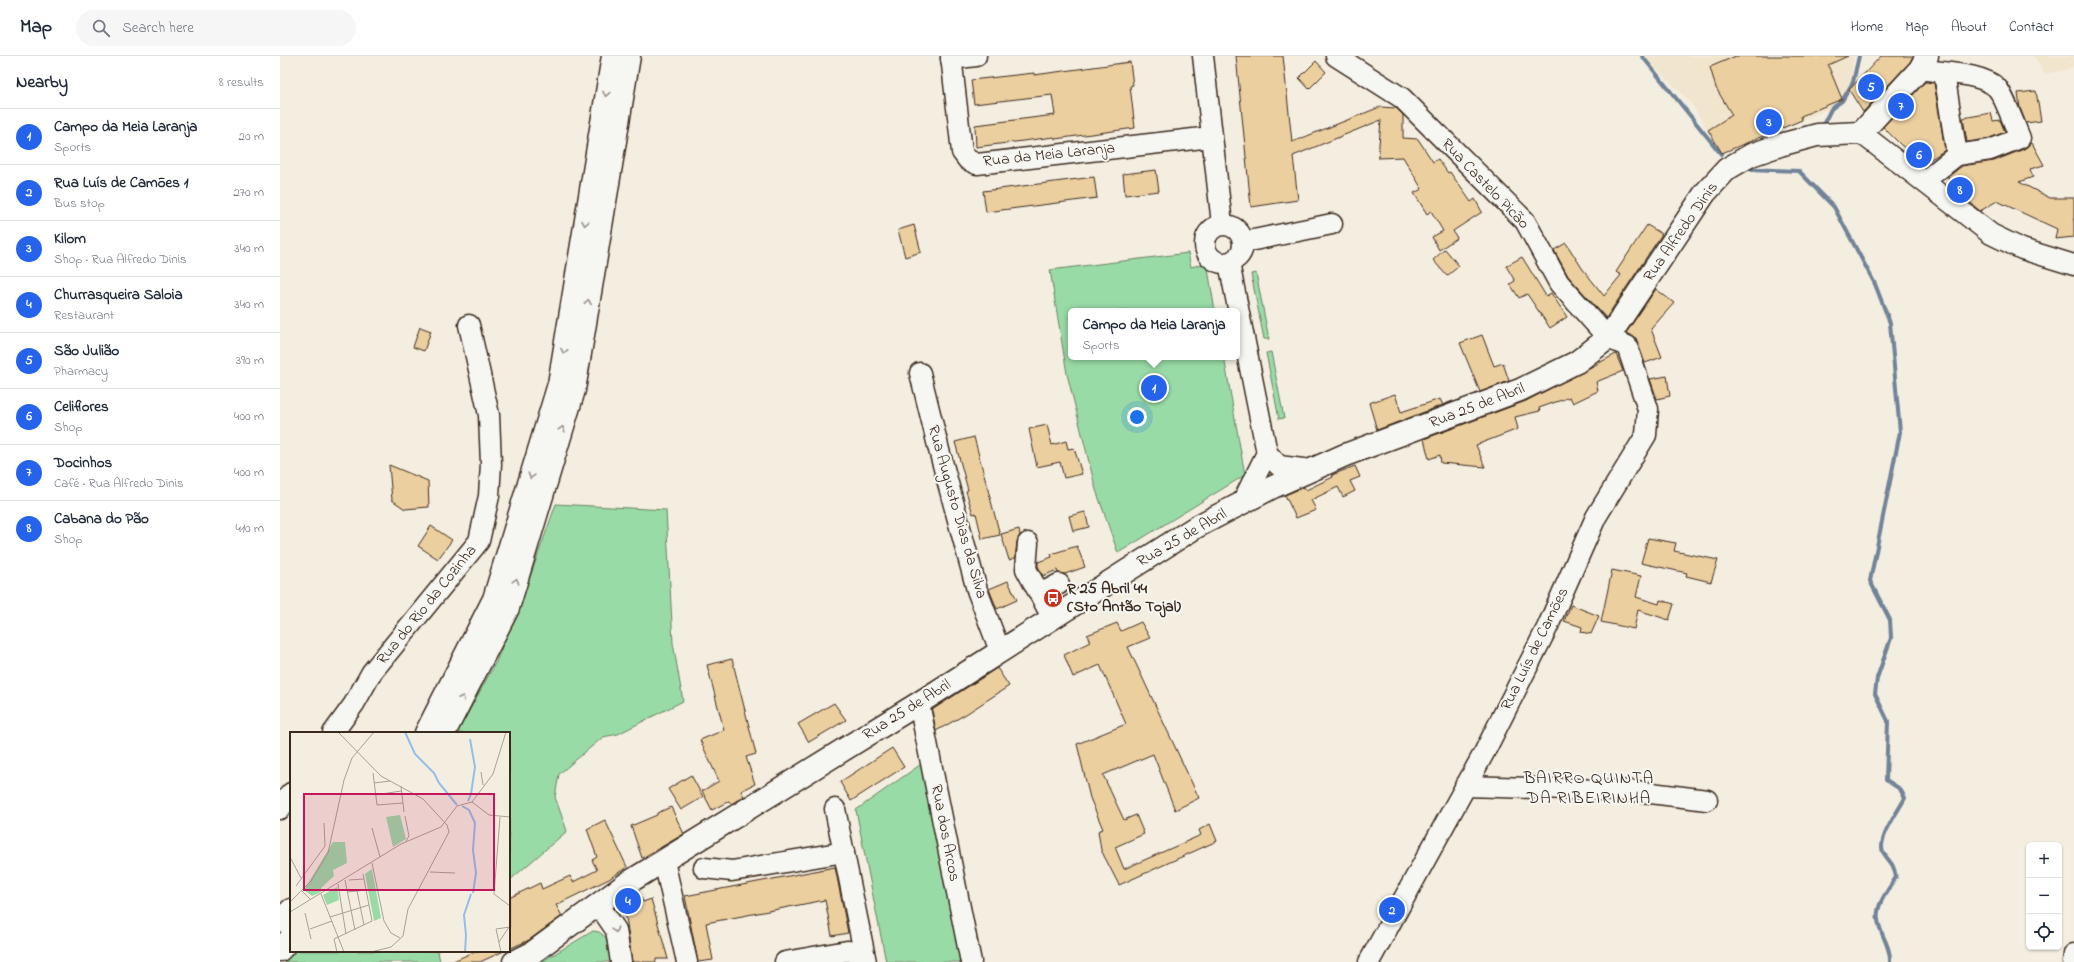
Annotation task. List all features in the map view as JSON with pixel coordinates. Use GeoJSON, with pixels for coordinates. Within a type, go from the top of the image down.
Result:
{"type":"FeatureCollection","features":[{"type":"Feature","properties":{"kind":"main road"},"geometry":{"type":"LineString","coordinates":[[427,732],[494,599],[558,384],[613,56]]}},
{"type":"Feature","properties":{"kind":"main road"},"geometry":{"type":"LineString","coordinates":[[445,732],[508,608],[574,390],[629,56]]}},
{"type":"Feature","properties":{"kind":"main road"},"geometry":{"type":"LineString","coordinates":[[1861,133],[1924,62]]}},
{"type":"Feature","properties":{"kind":"main road","name":"Rua Alfredo Dinis"},"geometry":{"type":"LineString","coordinates":[[1608,338],[1705,193],[1727,169],[1750,155],[1780,144],[1817,135],[1861,133]]}},
{"type":"Feature","properties":{"kind":"main road","name":"Rua 25 de Abril"},"geometry":{"type":"LineString","coordinates":[[514,962],[532,953],[598,904],[664,861],[919,703],[1052,617],[1196,527],[1273,487],[1352,452],[1520,390],[1577,362],[1608,338]]}},
{"type":"Feature","properties":{"kind":"main road"},"geometry":{"type":"LineString","coordinates":[[280,921],[290,911]]}},
{"type":"Feature","properties":{"kind":"main road"},"geometry":{"type":"LineString","coordinates":[[280,950],[290,939]]}},
{"type":"Feature","properties":{"kind":"street"},"geometry":{"type":"LineString","coordinates":[[951,58],[976,56]]}},
{"type":"Feature","properties":{"kind":"street"},"geometry":{"type":"LineString","coordinates":[[1203,56],[1222,224]]}},
{"type":"Feature","properties":{"kind":"street","name":"Rua Castelo Picão"},"geometry":{"type":"LineString","coordinates":[[1336,56],[1402,98],[1525,221],[1559,283],[1608,338]]}},
{"type":"Feature","properties":{"kind":"street","name":"Rua da Meia Laranja"},"geometry":{"type":"LineString","coordinates":[[951,58],[962,152],[968,160],[977,164],[1211,137]]}},
{"type":"Feature","properties":{"kind":"street"},"geometry":{"type":"LineString","coordinates":[[1924,62],[1944,73],[1969,76],[1987,81],[1998,88],[2020,138],[1990,150],[1957,155],[1924,181]]}},
{"type":"Feature","properties":{"kind":"street"},"geometry":{"type":"LineString","coordinates":[[1944,73],[1957,155]]}},
{"type":"Feature","properties":{"kind":"street"},"geometry":{"type":"LineString","coordinates":[[1861,133],[1991,234],[2022,249],[2074,265]]}},
{"type":"Feature","properties":{"kind":"street"},"geometry":{"type":"LineString","coordinates":[[1222,224],[1230,225],[1237,229],[1242,234],[1244,242],[1240,256],[1229,263],[1214,260],[1206,250],[1207,235],[1211,229],[1222,224]]}},
{"type":"Feature","properties":{"kind":"street"},"geometry":{"type":"LineString","coordinates":[[1244,242],[1332,224]]}},
{"type":"Feature","properties":{"kind":"street"},"geometry":{"type":"LineString","coordinates":[[1229,263],[1238,308]]}},
{"type":"Feature","properties":{"kind":"street"},"geometry":{"type":"LineString","coordinates":[[1240,317],[1269,460],[1273,487]]}},
{"type":"Feature","properties":{"kind":"street","name":"Rua do Rio da Cozinha"},"geometry":{"type":"LineString","coordinates":[[335,732],[354,704],[372,672],[479,541],[489,496],[491,464],[489,415],[469,324]]}},
{"type":"Feature","properties":{"kind":"street","name":"Rua Luís de Camões"},"geometry":{"type":"LineString","coordinates":[[1368,962],[1465,786],[1548,628],[1596,517],[1646,435],[1648,409],[1627,346],[1608,338]]}},
{"type":"Feature","properties":{"kind":"street","name":"Rua Augusto Dias da Silva"},"geometry":{"type":"LineString","coordinates":[[920,373],[939,450],[978,590],[1000,651]]}},
{"type":"Feature","properties":{"kind":"street"},"geometry":{"type":"LineString","coordinates":[[1269,460],[1311,470]]}},
{"type":"Feature","properties":{"kind":"street"},"geometry":{"type":"LineString","coordinates":[[1242,503],[1269,460]]}},
{"type":"Feature","properties":{"kind":"street"},"geometry":{"type":"LineString","coordinates":[[1028,543],[1026,568],[1052,617]]}},
{"type":"Feature","properties":{"kind":"street"},"geometry":{"type":"LineString","coordinates":[[1040,594],[1059,584]]}},
{"type":"Feature","properties":{"kind":"street","name":"Rua dos Arcos"},"geometry":{"type":"LineString","coordinates":[[919,703],[971,962]]}},
{"type":"Feature","properties":{"kind":"street"},"geometry":{"type":"LineString","coordinates":[[1465,786],[1635,791],[1707,800]]}},
{"type":"Feature","properties":{"kind":"street"},"geometry":{"type":"LineString","coordinates":[[280,809],[290,794]]}},
{"type":"Feature","properties":{"kind":"street"},"geometry":{"type":"LineString","coordinates":[[835,809],[865,961]]}},
{"type":"Feature","properties":{"kind":"street"},"geometry":{"type":"LineString","coordinates":[[704,868],[732,871],[844,852]]}},
{"type":"Feature","properties":{"kind":"street"},"geometry":{"type":"LineString","coordinates":[[664,861],[687,962]]}},
{"type":"Feature","properties":{"kind":"street"},"geometry":{"type":"LineString","coordinates":[[598,904],[616,930],[621,962]]}},
{"type":"Feature","properties":{"kind":"street"},"geometry":{"type":"LineString","coordinates":[[785,962],[847,951],[856,952],[865,961]]}},
{"type":"Feature","properties":{"kind":"street"},"geometry":{"type":"LineString","coordinates":[[2073,962],[2074,954]]}},
{"type":"Feature","properties":{"kind":"shaded area"},"geometry":{"type":"Polygon","coordinates":[[[1644,56],[1854,56],[1851,83],[1843,101],[1835,107],[1832,113],[1826,110],[1722,153],[1691,103],[1644,56]]]}},
{"type":"Feature","properties":{"kind":"shaded area"},"geometry":{"type":"Polygon","coordinates":[[[2031,56],[2074,56],[2074,66],[2066,70],[2044,74],[2036,59],[2031,56]]]}},
{"type":"Feature","properties":{"kind":"green space"},"geometry":{"type":"Polygon","coordinates":[[[1188,253],[1191,267],[1207,263],[1214,308],[1068,308],[1068,360],[1225,360],[1245,475],[1118,553],[1096,490],[1067,374],[1050,270],[1188,253]]]}},
{"type":"Feature","properties":{"kind":"green space"},"geometry":{"type":"Polygon","coordinates":[[[1256,273],[1269,339],[1264,339],[1251,274],[1256,273]]]}},
{"type":"Feature","properties":{"kind":"green space"},"geometry":{"type":"Polygon","coordinates":[[[1271,352],[1284,418],[1279,419],[1266,353],[1271,352]]]}},
{"type":"Feature","properties":{"kind":"green space"},"geometry":{"type":"Polygon","coordinates":[[[556,504],[666,510],[673,643],[683,701],[618,734],[603,737],[559,774],[555,797],[567,831],[510,880],[510,732],[458,732],[496,662],[530,577],[556,504]]]}},
{"type":"Feature","properties":{"kind":"green space"},"geometry":{"type":"Polygon","coordinates":[[[924,762],[960,962],[886,962],[856,810],[924,762]]]}},
{"type":"Feature","properties":{"kind":"green space"},"geometry":{"type":"Polygon","coordinates":[[[593,931],[599,932],[608,939],[613,962],[541,962],[593,931]]]}},
{"type":"Feature","properties":{"kind":"green space"},"geometry":{"type":"Polygon","coordinates":[[[293,952],[438,952],[440,962],[284,962],[293,952]]]}},
{"type":"Feature","properties":{"kind":"building"},"geometry":{"type":"Polygon","coordinates":[[[1236,56],[1283,56],[1292,142],[1380,107],[1396,108],[1403,115],[1403,138],[1418,139],[1433,162],[1438,159],[1448,173],[1450,172],[1471,202],[1475,199],[1482,212],[1453,231],[1457,238],[1439,250],[1432,237],[1443,231],[1431,211],[1427,214],[1414,193],[1422,189],[1403,157],[1378,158],[1381,120],[1293,156],[1298,200],[1251,207],[1236,56]]]}},
{"type":"Feature","properties":{"kind":"building"},"geometry":{"type":"Polygon","coordinates":[[[1736,56],[1848,56],[1828,65],[1842,99],[1801,116],[1802,120],[1722,153],[1708,130],[1732,115],[1716,88],[1710,67],[1736,56]]]}},
{"type":"Feature","properties":{"kind":"building"},"geometry":{"type":"Polygon","coordinates":[[[1881,56],[1913,56],[1910,62],[1863,112],[1849,90],[1881,56]]]}},
{"type":"Feature","properties":{"kind":"building"},"geometry":{"type":"Polygon","coordinates":[[[1316,61],[1326,72],[1309,89],[1299,78],[1316,61]]]}},
{"type":"Feature","properties":{"kind":"building"},"geometry":{"type":"Polygon","coordinates":[[[1130,62],[1133,85],[1130,86],[1135,128],[1055,139],[1054,137],[976,147],[975,125],[1055,115],[1052,95],[974,104],[971,80],[1034,73],[1034,75],[1130,62]]]}},
{"type":"Feature","properties":{"kind":"building"},"geometry":{"type":"Polygon","coordinates":[[[1925,82],[1934,83],[1945,150],[1925,163],[1901,145],[1883,127],[1925,82]]]}},
{"type":"Feature","properties":{"kind":"building"},"geometry":{"type":"Polygon","coordinates":[[[2036,91],[2041,121],[2026,123],[2020,108],[2018,93],[2036,91]]]}},
{"type":"Feature","properties":{"kind":"building"},"geometry":{"type":"Polygon","coordinates":[[[1991,113],[1993,121],[2000,120],[2005,132],[1987,139],[1967,142],[1963,118],[1991,113]]]}},
{"type":"Feature","properties":{"kind":"building"},"geometry":{"type":"Polygon","coordinates":[[[2032,143],[2044,165],[2030,169],[2033,177],[2019,182],[2050,198],[2074,198],[2074,237],[2055,239],[2057,229],[1997,201],[1980,211],[1960,194],[1948,177],[1962,166],[1994,161],[2024,149],[2032,143]]]}},
{"type":"Feature","properties":{"kind":"building"},"geometry":{"type":"Polygon","coordinates":[[[1156,170],[1159,191],[1125,195],[1123,174],[1156,170]]]}},
{"type":"Feature","properties":{"kind":"building"},"geometry":{"type":"Polygon","coordinates":[[[1094,177],[1097,198],[986,212],[983,191],[1094,177]]]}},
{"type":"Feature","properties":{"kind":"building"},"geometry":{"type":"Polygon","coordinates":[[[914,225],[921,252],[905,257],[898,230],[914,225]]]}},
{"type":"Feature","properties":{"kind":"building"},"geometry":{"type":"Polygon","coordinates":[[[1647,225],[1662,234],[1606,318],[1568,276],[1554,250],[1566,243],[1582,268],[1604,296],[1621,275],[1616,272],[1647,225]]]}},
{"type":"Feature","properties":{"kind":"building"},"geometry":{"type":"Polygon","coordinates":[[[1445,249],[1459,266],[1447,276],[1433,260],[1445,249]]]}},
{"type":"Feature","properties":{"kind":"building"},"geometry":{"type":"Polygon","coordinates":[[[1522,257],[1546,296],[1551,293],[1567,317],[1550,328],[1527,294],[1519,298],[1510,284],[1515,281],[1506,266],[1522,257]]]}},
{"type":"Feature","properties":{"kind":"building"},"geometry":{"type":"Polygon","coordinates":[[[1656,289],[1674,303],[1651,329],[1662,357],[1645,363],[1636,338],[1626,333],[1656,289]]]}},
{"type":"Feature","properties":{"kind":"building"},"geometry":{"type":"Polygon","coordinates":[[[420,327],[431,331],[424,351],[413,347],[420,327]]]}},
{"type":"Feature","properties":{"kind":"building"},"geometry":{"type":"Polygon","coordinates":[[[1482,335],[1494,366],[1503,363],[1509,381],[1480,392],[1460,343],[1482,335]]]}},
{"type":"Feature","properties":{"kind":"building"},"geometry":{"type":"Polygon","coordinates":[[[1616,354],[1623,371],[1596,382],[1598,391],[1573,403],[1570,397],[1539,408],[1540,411],[1515,417],[1518,429],[1476,445],[1485,467],[1441,463],[1440,455],[1429,459],[1424,439],[1526,401],[1616,354]]]}},
{"type":"Feature","properties":{"kind":"building"},"geometry":{"type":"Polygon","coordinates":[[[1667,376],[1670,396],[1657,399],[1650,379],[1667,376]]]}},
{"type":"Feature","properties":{"kind":"building"},"geometry":{"type":"Polygon","coordinates":[[[1395,394],[1401,412],[1440,399],[1443,405],[1377,430],[1369,403],[1395,394]]]}},
{"type":"Feature","properties":{"kind":"building"},"geometry":{"type":"Polygon","coordinates":[[[1047,425],[1052,445],[1066,441],[1068,449],[1074,448],[1082,474],[1064,478],[1060,462],[1037,467],[1029,429],[1047,425]]]}},
{"type":"Feature","properties":{"kind":"building"},"geometry":{"type":"Polygon","coordinates":[[[974,437],[1000,535],[982,539],[976,513],[973,514],[966,491],[968,490],[955,442],[974,437]]]}},
{"type":"Feature","properties":{"kind":"building"},"geometry":{"type":"Polygon","coordinates":[[[389,465],[428,481],[429,507],[405,509],[392,500],[389,465]]]}},
{"type":"Feature","properties":{"kind":"building"},"geometry":{"type":"Polygon","coordinates":[[[1355,466],[1360,477],[1350,481],[1355,491],[1343,497],[1338,487],[1311,500],[1316,510],[1296,518],[1285,495],[1304,487],[1306,490],[1333,477],[1332,475],[1355,466]]]}},
{"type":"Feature","properties":{"kind":"building"},"geometry":{"type":"Polygon","coordinates":[[[1085,512],[1089,527],[1073,531],[1069,516],[1085,512]]]}},
{"type":"Feature","properties":{"kind":"building"},"geometry":{"type":"Polygon","coordinates":[[[431,526],[452,540],[438,559],[418,546],[431,526]]]}},
{"type":"Feature","properties":{"kind":"building"},"geometry":{"type":"Polygon","coordinates":[[[1019,529],[1020,535],[1017,542],[1015,558],[1009,560],[1001,534],[1019,529]]]}},
{"type":"Feature","properties":{"kind":"building"},"geometry":{"type":"Polygon","coordinates":[[[1648,538],[1676,543],[1674,551],[1718,560],[1711,582],[1686,576],[1687,573],[1641,563],[1648,538]]]}},
{"type":"Feature","properties":{"kind":"building"},"geometry":{"type":"Polygon","coordinates":[[[1077,546],[1085,567],[1065,574],[1058,573],[1057,570],[1043,576],[1038,566],[1038,562],[1052,557],[1051,554],[1077,546]]]}},
{"type":"Feature","properties":{"kind":"building"},"geometry":{"type":"Polygon","coordinates":[[[1612,570],[1641,576],[1636,597],[1659,604],[1660,600],[1674,604],[1669,620],[1638,610],[1634,629],[1601,622],[1612,570]]]}},
{"type":"Feature","properties":{"kind":"building"},"geometry":{"type":"Polygon","coordinates":[[[1008,581],[1017,600],[997,609],[989,589],[1008,581]]]}},
{"type":"Feature","properties":{"kind":"building"},"geometry":{"type":"Polygon","coordinates":[[[1571,605],[1599,616],[1591,634],[1581,632],[1582,627],[1564,621],[1571,605]]]}},
{"type":"Feature","properties":{"kind":"building"},"geometry":{"type":"Polygon","coordinates":[[[1141,622],[1150,638],[1128,647],[1199,798],[1175,810],[1153,754],[1103,775],[1124,820],[1136,815],[1144,834],[1115,847],[1124,869],[1201,835],[1199,830],[1210,824],[1217,841],[1119,885],[1101,850],[1098,831],[1103,829],[1090,798],[1077,744],[1126,724],[1100,665],[1073,677],[1064,655],[1090,642],[1087,635],[1117,623],[1121,631],[1141,622]]]}},
{"type":"Feature","properties":{"kind":"building"},"geometry":{"type":"Polygon","coordinates":[[[732,659],[756,754],[746,757],[755,784],[741,791],[744,796],[731,804],[729,801],[712,810],[702,791],[719,781],[700,740],[724,730],[707,665],[732,659]]]}},
{"type":"Feature","properties":{"kind":"building"},"geometry":{"type":"Polygon","coordinates":[[[997,668],[1009,686],[966,714],[936,731],[932,710],[997,668]]]}},
{"type":"Feature","properties":{"kind":"building"},"geometry":{"type":"Polygon","coordinates":[[[834,703],[846,720],[809,742],[798,724],[834,703]]]}},
{"type":"Feature","properties":{"kind":"building"},"geometry":{"type":"Polygon","coordinates":[[[892,748],[904,767],[851,801],[840,782],[892,748]]]}},
{"type":"Feature","properties":{"kind":"building"},"geometry":{"type":"Polygon","coordinates":[[[691,775],[703,797],[681,810],[668,789],[691,775]]]}},
{"type":"Feature","properties":{"kind":"building"},"geometry":{"type":"Polygon","coordinates":[[[671,807],[684,834],[642,858],[631,826],[657,815],[657,813],[671,807]]]}},
{"type":"Feature","properties":{"kind":"building"},"geometry":{"type":"Polygon","coordinates":[[[605,820],[627,867],[609,879],[556,905],[562,916],[529,940],[510,949],[510,898],[540,883],[542,889],[570,876],[573,882],[597,870],[592,860],[597,857],[587,829],[605,820]]]}},
{"type":"Feature","properties":{"kind":"building"},"geometry":{"type":"Polygon","coordinates":[[[835,867],[848,933],[832,936],[825,900],[706,923],[713,960],[698,962],[685,896],[835,867]]]}},
{"type":"Feature","properties":{"kind":"building"},"geometry":{"type":"Polygon","coordinates":[[[638,891],[643,902],[651,899],[668,959],[656,959],[656,962],[632,962],[624,901],[638,891]]]}},
{"type":"Feature","properties":{"kind":"building"},"geometry":{"type":"Polygon","coordinates":[[[474,952],[502,952],[480,962],[451,962],[474,952]]]}},
{"type":"Feature","properties":{"kind":"waterway"},"geometry":{"type":"LineString","coordinates":[[1642,56],[1721,154]]}},
{"type":"Feature","properties":{"kind":"waterway"},"geometry":{"type":"LineString","coordinates":[[1824,123],[1831,109],[1842,101],[1853,82],[1859,56]]}},
{"type":"Feature","properties":{"kind":"waterway"},"geometry":{"type":"LineString","coordinates":[[1749,169],[1799,171],[1834,207],[1875,284],[1890,323],[1900,432],[1870,581],[1890,620],[1891,638],[1877,678],[1875,694],[1888,721],[1886,780],[1900,789],[1905,798],[1886,832],[1882,846],[1883,852],[1892,865],[1896,877],[1883,897],[1878,914],[1879,925],[1889,951],[1890,962]]}},
{"type":"Feature","properties":{"kind":"place","name":"São Julião"},"geometry":{"type":"Point","coordinates":[1871,87]}},
{"type":"Feature","properties":{"kind":"place","name":"Docinhos"},"geometry":{"type":"Point","coordinates":[1901,106]}},
{"type":"Feature","properties":{"kind":"place","name":"Kilom"},"geometry":{"type":"Point","coordinates":[1769,122]}},
{"type":"Feature","properties":{"kind":"place","name":"Celiflores"},"geometry":{"type":"Point","coordinates":[1919,155]}},
{"type":"Feature","properties":{"kind":"place","name":"Cabana do Pão"},"geometry":{"type":"Point","coordinates":[1960,190]}},
{"type":"Feature","properties":{"kind":"place","name":"Campo da Meia Laranja"},"geometry":{"type":"Point","coordinates":[1154,388]}},
{"type":"Feature","properties":{"kind":"place","name":"R 25 Abril 44 (Sto Antão Tojal)"},"geometry":{"type":"Point","coordinates":[1053,598]}},
{"type":"Feature","properties":{"kind":"place","name":"Churrasqueira Saloia"},"geometry":{"type":"Point","coordinates":[628,901]}},
{"type":"Feature","properties":{"kind":"place","name":"Rua Luís de Camões 1"},"geometry":{"type":"Point","coordinates":[1392,910]}},
{"type":"Feature","properties":{"kind":"district","name":"BAIRRO QUINTA DA RIBEIRINHA"},"geometry":{"type":"Point","coordinates":[1589,788]}}]}
